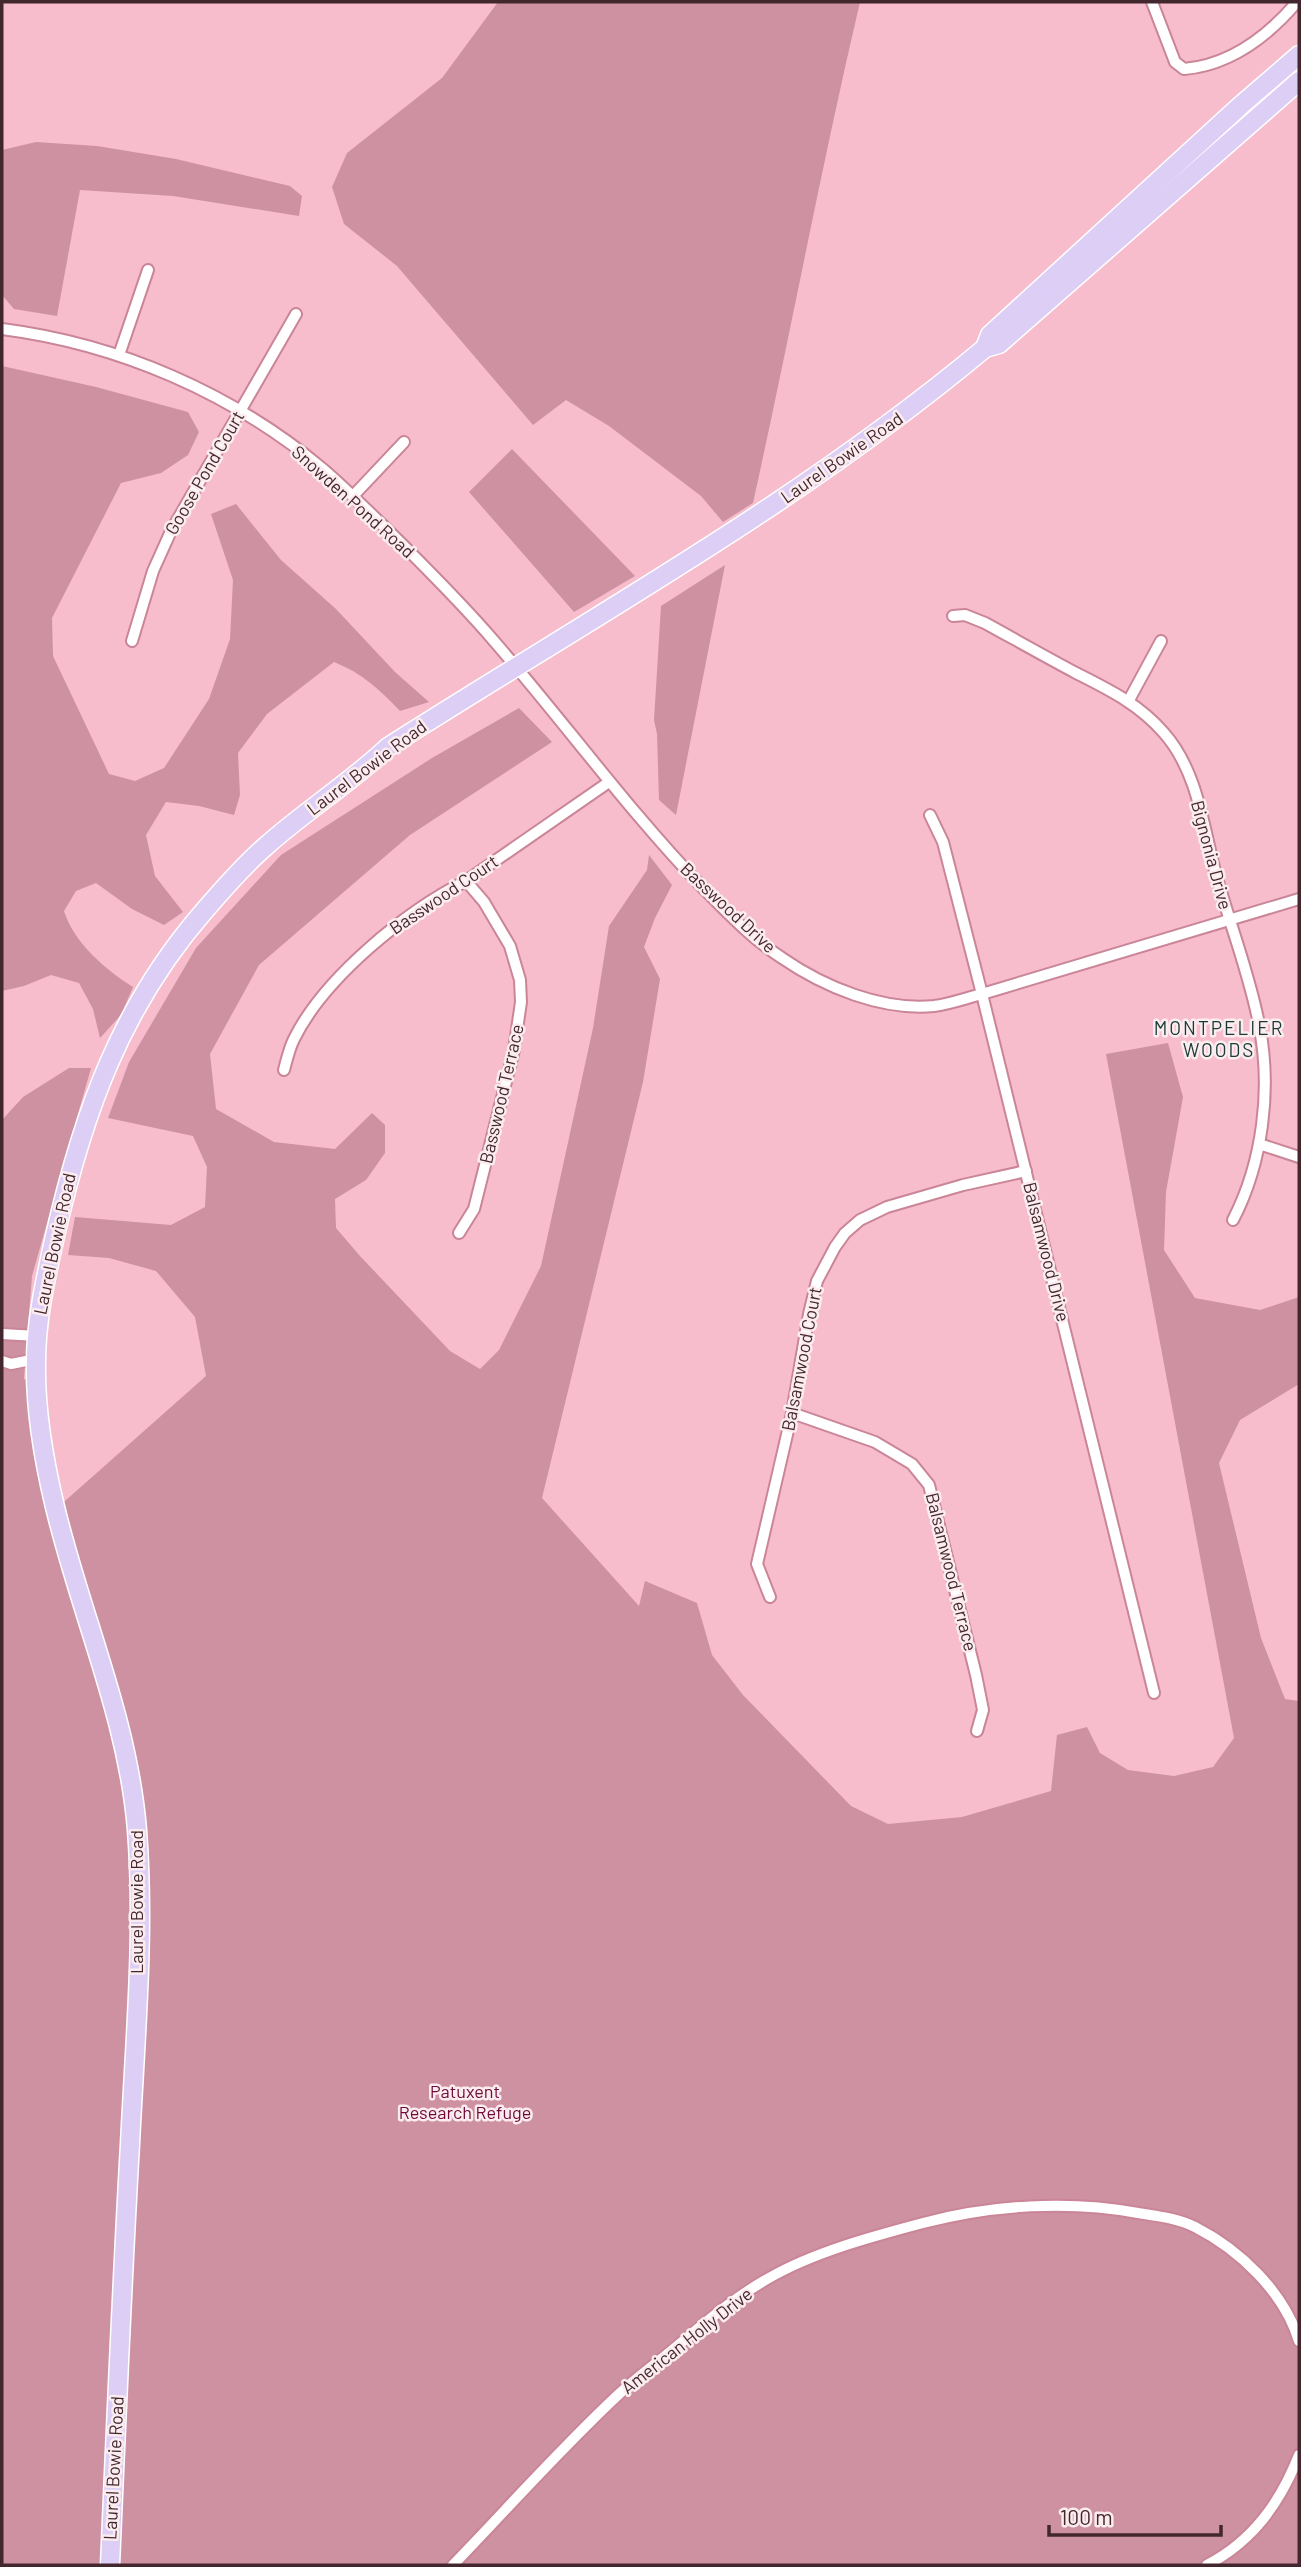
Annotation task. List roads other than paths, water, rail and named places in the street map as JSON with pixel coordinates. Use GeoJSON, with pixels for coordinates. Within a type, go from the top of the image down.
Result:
{"type":"FeatureCollection","features":[{"type":"Feature","properties":{"kind":"main road","name":"Laurel Bowie Road"},"geometry":{"type":"LineString","coordinates":[[985,348],[990,335],[1299,55]]}},
{"type":"Feature","properties":{"kind":"main road","name":"Laurel Bowie Road"},"geometry":{"type":"LineString","coordinates":[[110,2565],[134,2060],[140,1867],[136,1815],[126,1752],[56,1509],[42,1431],[36,1359],[45,1282],[73,1160],[90,1108],[122,1031],[186,933],[255,856],[388,747],[715,544],[826,471],[911,410],[985,348],[999,344],[1299,81]]}},
{"type":"Feature","properties":{"kind":"street"},"geometry":{"type":"LineString","coordinates":[[1152,2],[1175,62],[1184,69],[1243,50],[1267,33],[1297,2]]}},
{"type":"Feature","properties":{"kind":"street"},"geometry":{"type":"LineString","coordinates":[[119,355],[148,270]]}},
{"type":"Feature","properties":{"kind":"street","name":"Goose Pond Court"},"geometry":{"type":"LineString","coordinates":[[132,641],[161,552],[296,314]]}},
{"type":"Feature","properties":{"kind":"street","name":"Snowden Pond Road"},"geometry":{"type":"LineString","coordinates":[[2,329],[54,338],[119,355],[189,384],[298,449],[353,496],[434,576],[494,640],[515,667]]}},
{"type":"Feature","properties":{"kind":"street"},"geometry":{"type":"LineString","coordinates":[[353,496],[404,442]]}},
{"type":"Feature","properties":{"kind":"street","name":"Bignonia Drive"},"geometry":{"type":"LineString","coordinates":[[953,616],[965,615],[985,623],[1129,700],[1166,734],[1181,758],[1198,806],[1253,998],[1262,1041],[1264,1092],[1259,1144],[1253,1175],[1233,1220]]}},
{"type":"Feature","properties":{"kind":"street"},"geometry":{"type":"LineString","coordinates":[[1129,700],[1161,641]]}},
{"type":"Feature","properties":{"kind":"street","name":"Basswood Drive"},"geometry":{"type":"LineString","coordinates":[[515,667],[666,850],[729,914],[780,958],[838,989],[901,1004],[934,1006],[1299,899]]}},
{"type":"Feature","properties":{"kind":"street","name":"Basswood Court"},"geometry":{"type":"LineString","coordinates":[[284,1070],[295,1038],[332,986],[388,933],[443,892],[466,881],[609,782]]}},
{"type":"Feature","properties":{"kind":"street","name":"Balsamwood Drive"},"geometry":{"type":"LineString","coordinates":[[930,815],[943,842],[982,994],[1154,1693]]}},
{"type":"Feature","properties":{"kind":"street","name":"Basswood Terrace"},"geometry":{"type":"LineString","coordinates":[[459,1233],[474,1209],[514,1050],[521,1002],[520,980],[510,946],[484,902],[466,881]]}},
{"type":"Feature","properties":{"kind":"street"},"geometry":{"type":"LineString","coordinates":[[1259,1144],[1299,1157]]}},
{"type":"Feature","properties":{"kind":"street","name":"Balsamwood Court"},"geometry":{"type":"LineString","coordinates":[[770,1597],[757,1564],[792,1413],[808,1314],[817,1281],[828,1258],[845,1233],[860,1220],[887,1207],[963,1185],[1026,1171]]}},
{"type":"Feature","properties":{"kind":"street"},"geometry":{"type":"LineString","coordinates":[[2,1334],[37,1336]]}},
{"type":"Feature","properties":{"kind":"street"},"geometry":{"type":"LineString","coordinates":[[2,1361],[11,1364],[36,1359]]}},
{"type":"Feature","properties":{"kind":"street","name":"Balsamwood Terrace"},"geometry":{"type":"LineString","coordinates":[[792,1413],[875,1441],[912,1464],[929,1485],[981,1699],[983,1710],[977,1731]]}},
{"type":"Feature","properties":{"kind":"street","name":"American Holly Drive"},"geometry":{"type":"LineString","coordinates":[[453,2565],[620,2394],[722,2308],[771,2277],[888,2231],[951,2215],[1023,2207],[1084,2207],[1129,2211],[1170,2219],[1193,2226],[1222,2243],[1251,2267],[1273,2293],[1299,2339]]}},
{"type":"Feature","properties":{"kind":"street"},"geometry":{"type":"LineString","coordinates":[[1207,2565],[1226,2555],[1264,2520],[1279,2499],[1299,2455]]}},
{"type":"Feature","properties":{"kind":"district","name":"MONTPELIER WOODS"},"geometry":{"type":"Point","coordinates":[1219,1039]}},
{"type":"Feature","properties":{"kind":"park label","name":"Patuxent Research Refuge"},"geometry":{"type":"Point","coordinates":[465,2102]}}]}
